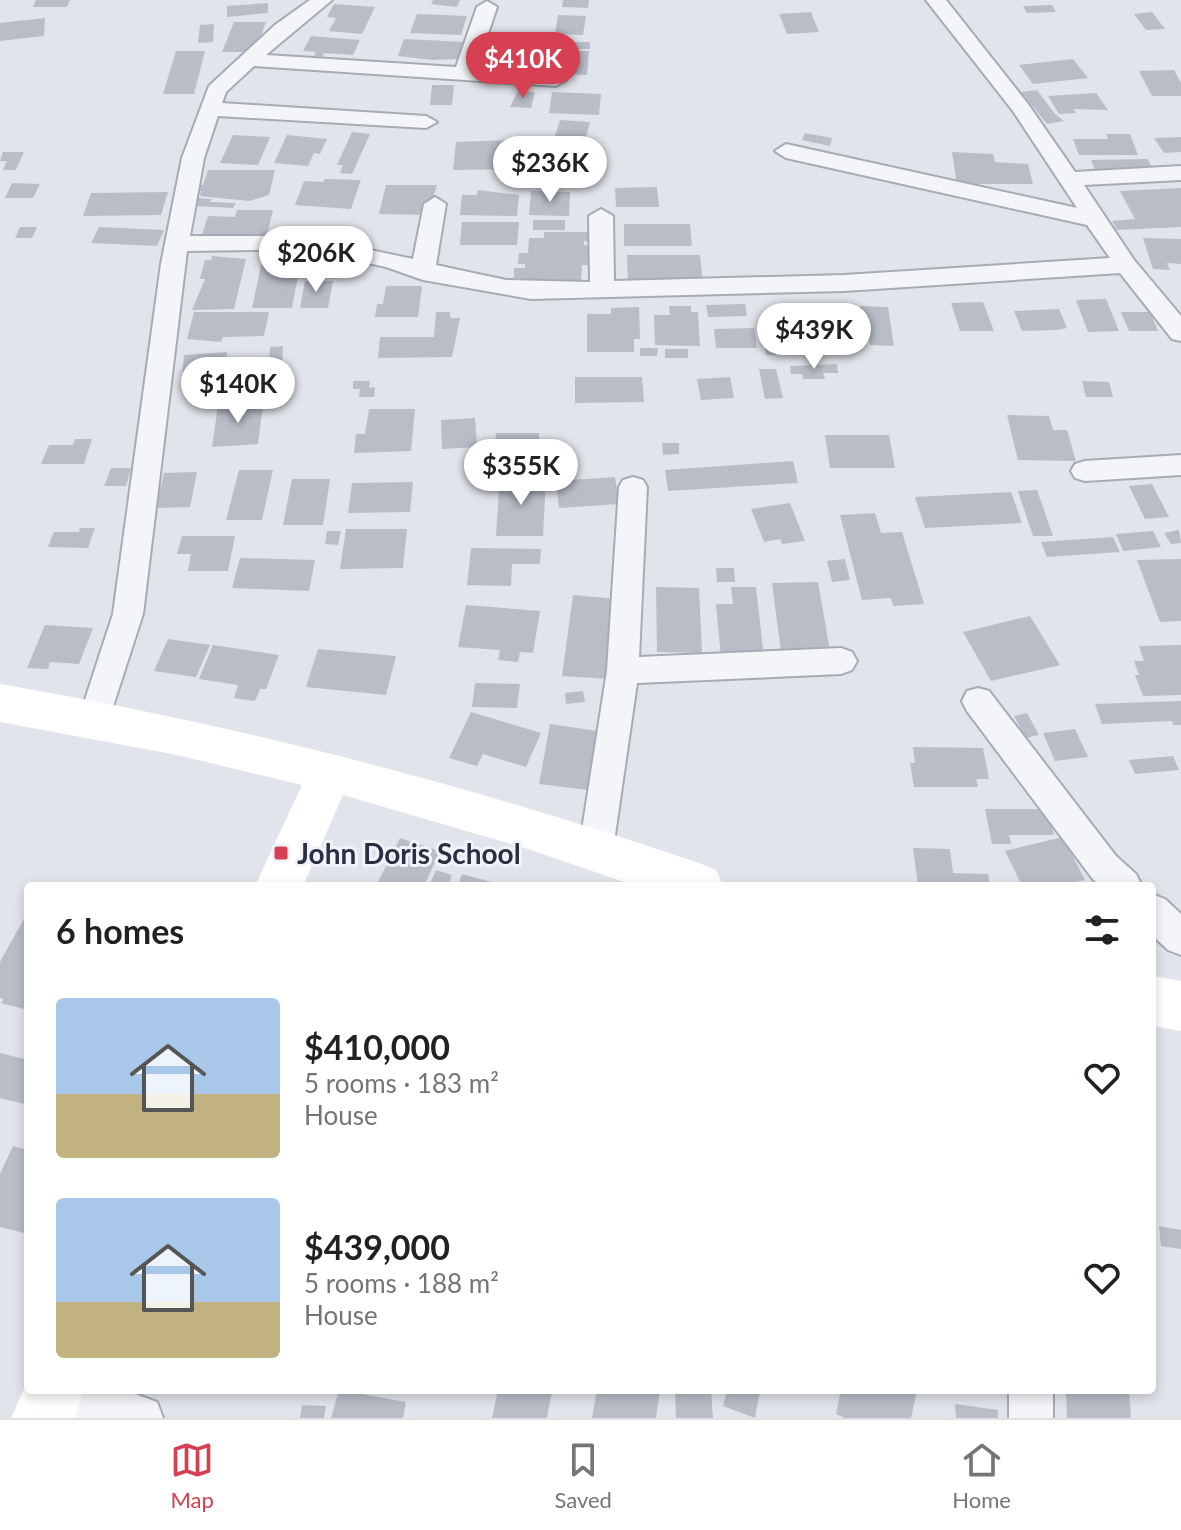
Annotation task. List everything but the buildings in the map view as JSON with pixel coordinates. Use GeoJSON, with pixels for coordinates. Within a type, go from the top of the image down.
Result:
{"type":"FeatureCollection","features":[{"type":"Feature","properties":{"kind":"street"},"geometry":{"type":"LineString","coordinates":[[95,718],[128,614],[176,244],[193,158],[216,90],[282,29],[322,0]]}},
{"type":"Feature","properties":{"kind":"street"},"geometry":{"type":"LineString","coordinates":[[936,0],[1021,108],[1093,219],[1181,333]]}},
{"type":"Feature","properties":{"kind":"street"},"geometry":{"type":"LineString","coordinates":[[464,74],[487,7]]}},
{"type":"Feature","properties":{"kind":"street"},"geometry":{"type":"LineString","coordinates":[[251,60],[556,80]]}},
{"type":"Feature","properties":{"kind":"street"},"geometry":{"type":"LineString","coordinates":[[209,109],[426,122]]}},
{"type":"Feature","properties":{"kind":"street"},"geometry":{"type":"LineString","coordinates":[[786,151],[1093,219]]}},
{"type":"Feature","properties":{"kind":"street"},"geometry":{"type":"LineString","coordinates":[[1067,179],[1181,173]]}},
{"type":"Feature","properties":{"kind":"street"},"geometry":{"type":"LineString","coordinates":[[423,272],[435,204]]}},
{"type":"Feature","properties":{"kind":"street"},"geometry":{"type":"LineString","coordinates":[[601,216],[602,290]]}},
{"type":"Feature","properties":{"kind":"street"},"geometry":{"type":"LineString","coordinates":[[176,244],[250,242],[343,249],[489,288],[602,290],[844,283],[1126,265]]}},
{"type":"Feature","properties":{"kind":"street"},"geometry":{"type":"LineString","coordinates":[[1148,292],[1181,293]]}},
{"type":"Feature","properties":{"kind":"street"},"geometry":{"type":"LineString","coordinates":[[1085,471],[1181,465]]}},
{"type":"Feature","properties":{"kind":"street"},"geometry":{"type":"LineString","coordinates":[[596,849],[623,671],[633,487]]}},
{"type":"Feature","properties":{"kind":"street"},"geometry":{"type":"LineString","coordinates":[[623,671],[841,661]]}},
{"type":"Feature","properties":{"kind":"street"},"geometry":{"type":"LineString","coordinates":[[978,701],[1104,867],[1120,882]]}},
{"type":"Feature","properties":{"kind":"street"},"geometry":{"type":"LineString","coordinates":[[0,703],[95,718],[330,774],[596,849],[688,882]]}},
{"type":"Feature","properties":{"kind":"street"},"geometry":{"type":"LineString","coordinates":[[281,882],[330,774]]}},
{"type":"Feature","properties":{"kind":"street"},"geometry":{"type":"LineString","coordinates":[[1156,915],[1181,938]]}},
{"type":"Feature","properties":{"kind":"street"},"geometry":{"type":"LineString","coordinates":[[1156,1002],[1181,1006]]}},
{"type":"Feature","properties":{"kind":"street"},"geometry":{"type":"LineString","coordinates":[[42,1418],[54,1394]]}},
{"type":"Feature","properties":{"kind":"street"},"geometry":{"type":"LineString","coordinates":[[68,1394],[141,1418]]}},
{"type":"Feature","properties":{"kind":"street"},"geometry":{"type":"LineString","coordinates":[[1031,1394],[1031,1418]]}},
{"type":"Feature","properties":{"kind":"place","name":"John Doris School"},"geometry":{"type":"Point","coordinates":[281,853]}}]}
